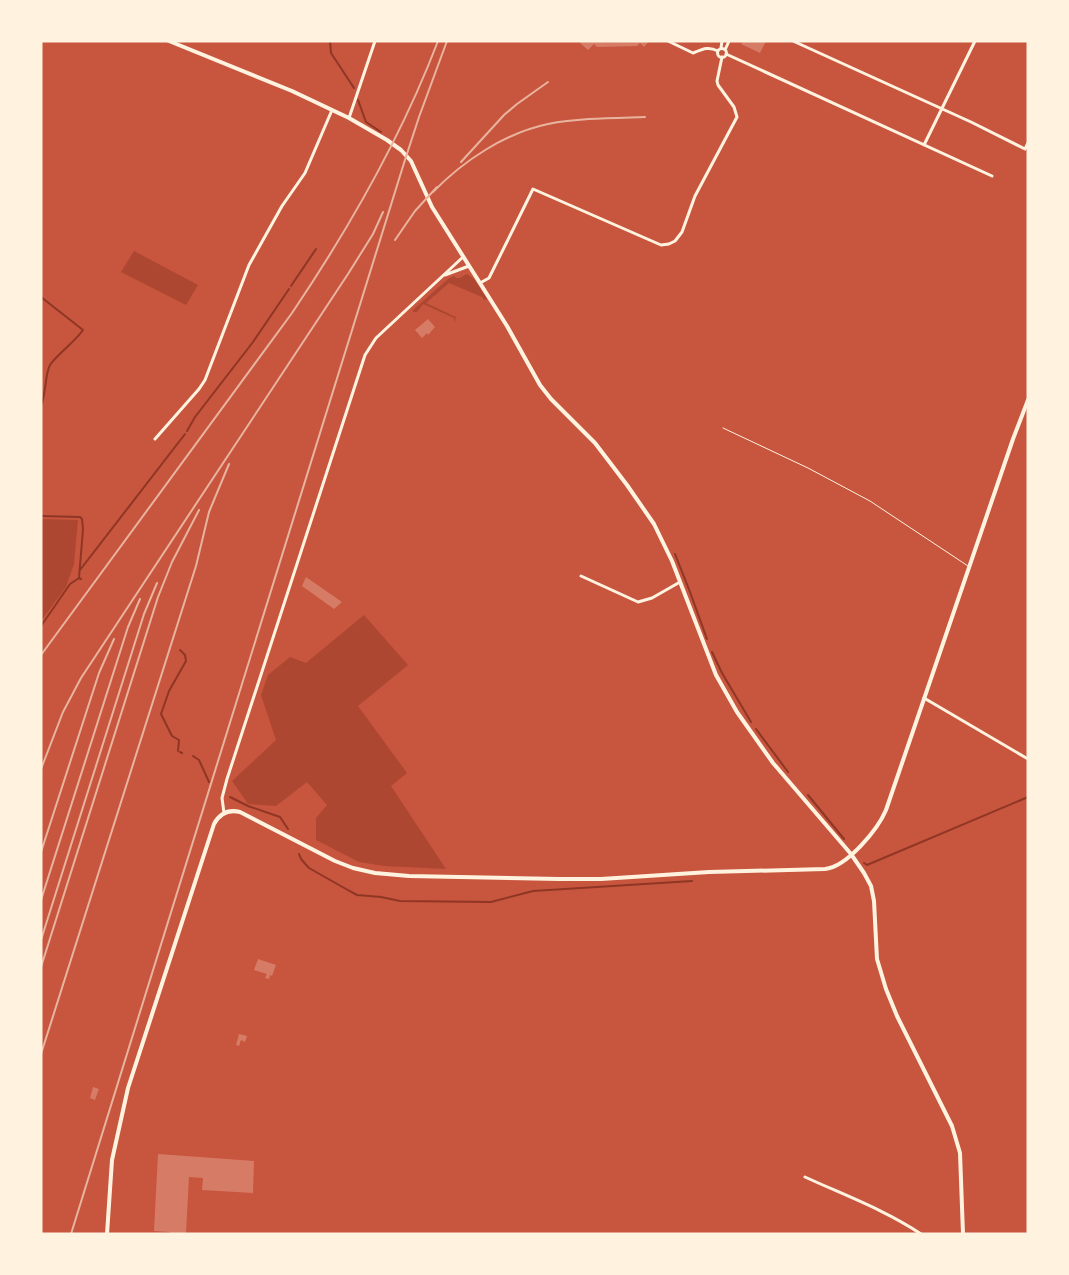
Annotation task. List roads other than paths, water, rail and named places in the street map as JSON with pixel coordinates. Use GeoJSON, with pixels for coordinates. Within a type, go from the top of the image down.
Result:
{"type":"FeatureCollection","features":[{"type":"Feature","properties":{"kind":"street"},"geometry":{"type":"LineString","coordinates":[[169,41],[256,76],[349,118],[387,140],[407,156],[416,170],[432,207],[544,391],[588,435],[641,504],[666,548],[681,582],[716,675],[737,712],[773,763],[864,873],[873,894],[877,959],[886,989],[897,1016],[956,1136],[960,1153],[963,1234]]}},
{"type":"Feature","properties":{"kind":"street"},"geometry":{"type":"LineString","coordinates":[[349,118],[375,41]]}},
{"type":"Feature","properties":{"kind":"street"},"geometry":{"type":"LineString","coordinates":[[668,41],[693,53],[706,47],[722,51],[992,176]]}},
{"type":"Feature","properties":{"kind":"street"},"geometry":{"type":"LineString","coordinates":[[480,283],[489,278],[533,188],[661,245],[669,244],[679,237],[695,196],[736,117],[734,108],[718,85],[722,41]]}},
{"type":"Feature","properties":{"kind":"street"},"geometry":{"type":"LineString","coordinates":[[722,57],[718,55],[729,41]]}},
{"type":"Feature","properties":{"kind":"street"},"geometry":{"type":"LineString","coordinates":[[793,41],[1025,149],[1028,143]]}},
{"type":"Feature","properties":{"kind":"street"},"geometry":{"type":"LineString","coordinates":[[924,145],[975,41]]}},
{"type":"Feature","properties":{"kind":"street"},"geometry":{"type":"LineString","coordinates":[[156,439],[205,380],[249,265],[282,206],[305,173],[332,110]]}},
{"type":"Feature","properties":{"kind":"street"},"geometry":{"type":"LineString","coordinates":[[224,813],[222,798],[227,780],[365,355],[376,338],[463,257]]}},
{"type":"Feature","properties":{"kind":"street"},"geometry":{"type":"LineString","coordinates":[[445,275],[469,266]]}},
{"type":"Feature","properties":{"kind":"street"},"geometry":{"type":"LineString","coordinates":[[107,1234],[112,1160],[128,1088],[214,824],[219,817],[224,813],[232,811],[240,812],[335,861],[375,873],[409,876],[559,880],[709,872],[825,869],[834,867],[871,835],[882,819],[1020,418],[1028,400]]}},
{"type":"Feature","properties":{"kind":"street"},"geometry":{"type":"LineString","coordinates":[[581,576],[638,602],[652,598],[681,582]]}},
{"type":"Feature","properties":{"kind":"street"},"geometry":{"type":"LineString","coordinates":[[924,698],[1028,759]]}},
{"type":"Feature","properties":{"kind":"street"},"geometry":{"type":"LineString","coordinates":[[805,1177],[886,1213],[921,1234]]}},
{"type":"Feature","properties":{"kind":"lane"},"geometry":{"type":"LineString","coordinates":[[723,428],[870,500],[969,567]]}},
{"type":"Feature","properties":{"kind":"waterway"},"geometry":{"type":"LineString","coordinates":[[330,41],[331,53],[354,88]]}},
{"type":"Feature","properties":{"kind":"waterway"},"geometry":{"type":"LineString","coordinates":[[358,100],[366,122],[381,132]]}},
{"type":"Feature","properties":{"kind":"waterway"},"geometry":{"type":"LineString","coordinates":[[291,286],[316,249]]}},
{"type":"Feature","properties":{"kind":"waterway"},"geometry":{"type":"LineString","coordinates":[[187,431],[195,417],[253,342],[289,289]]}},
{"type":"Feature","properties":{"kind":"waterway"},"geometry":{"type":"LineString","coordinates":[[41,297],[83,330],[50,365],[41,406]]}},
{"type":"Feature","properties":{"kind":"waterway"},"geometry":{"type":"LineString","coordinates":[[80,570],[185,434]]}},
{"type":"Feature","properties":{"kind":"waterway"},"geometry":{"type":"LineString","coordinates":[[41,516],[80,517],[82,519],[83,529],[79,578],[81,579]]}},
{"type":"Feature","properties":{"kind":"waterway"},"geometry":{"type":"LineString","coordinates":[[675,554],[707,639]]}},
{"type":"Feature","properties":{"kind":"waterway"},"geometry":{"type":"LineString","coordinates":[[41,626],[70,584],[79,578]]}},
{"type":"Feature","properties":{"kind":"waterway"},"geometry":{"type":"LineString","coordinates":[[178,751],[179,740],[172,736],[161,714],[169,691],[186,661],[185,655],[180,650]]}},
{"type":"Feature","properties":{"kind":"waterway"},"geometry":{"type":"LineString","coordinates":[[712,652],[751,722]]}},
{"type":"Feature","properties":{"kind":"waterway"},"geometry":{"type":"LineString","coordinates":[[756,729],[788,772]]}},
{"type":"Feature","properties":{"kind":"waterway"},"geometry":{"type":"LineString","coordinates":[[193,756],[199,760],[209,782]]}},
{"type":"Feature","properties":{"kind":"waterway"},"geometry":{"type":"LineString","coordinates":[[808,795],[844,839]]}},
{"type":"Feature","properties":{"kind":"waterway"},"geometry":{"type":"LineString","coordinates":[[230,797],[248,806],[280,817],[288,829]]}},
{"type":"Feature","properties":{"kind":"waterway"},"geometry":{"type":"LineString","coordinates":[[864,863],[867,865],[1028,797]]}},
{"type":"Feature","properties":{"kind":"waterway"},"geometry":{"type":"LineString","coordinates":[[299,854],[309,868],[357,895],[400,901],[491,902],[533,891],[692,881]]}},
{"type":"Feature","properties":{"kind":"railway"},"geometry":{"type":"LineString","coordinates":[[41,655],[292,313],[313,281],[354,215],[391,147],[438,41]]}},
{"type":"Feature","properties":{"kind":"railway"},"geometry":{"type":"LineString","coordinates":[[71,1234],[404,163],[447,41]]}},
{"type":"Feature","properties":{"kind":"railway"},"geometry":{"type":"LineString","coordinates":[[461,162],[504,115],[548,82]]}},
{"type":"Feature","properties":{"kind":"railway"},"geometry":{"type":"LineString","coordinates":[[433,192],[471,159],[501,141],[532,128],[572,121],[645,117]]}},
{"type":"Feature","properties":{"kind":"railway"},"geometry":{"type":"LineString","coordinates":[[395,240],[415,211],[437,187]]}},
{"type":"Feature","properties":{"kind":"railway"},"geometry":{"type":"LineString","coordinates":[[41,769],[63,712],[81,678],[348,274],[373,234],[383,212]]}},
{"type":"Feature","properties":{"kind":"railway"},"geometry":{"type":"LineString","coordinates":[[41,1054],[196,566],[209,512],[229,464]]}},
{"type":"Feature","properties":{"kind":"railway"},"geometry":{"type":"LineString","coordinates":[[41,967],[158,597],[172,562],[199,510]]}},
{"type":"Feature","properties":{"kind":"railway"},"geometry":{"type":"LineString","coordinates":[[41,940],[144,614],[157,583]]}},
{"type":"Feature","properties":{"kind":"railway"},"geometry":{"type":"LineString","coordinates":[[41,900],[128,627],[140,599]]}},
{"type":"Feature","properties":{"kind":"railway"},"geometry":{"type":"LineString","coordinates":[[41,852],[99,673],[114,639]]}}]}
